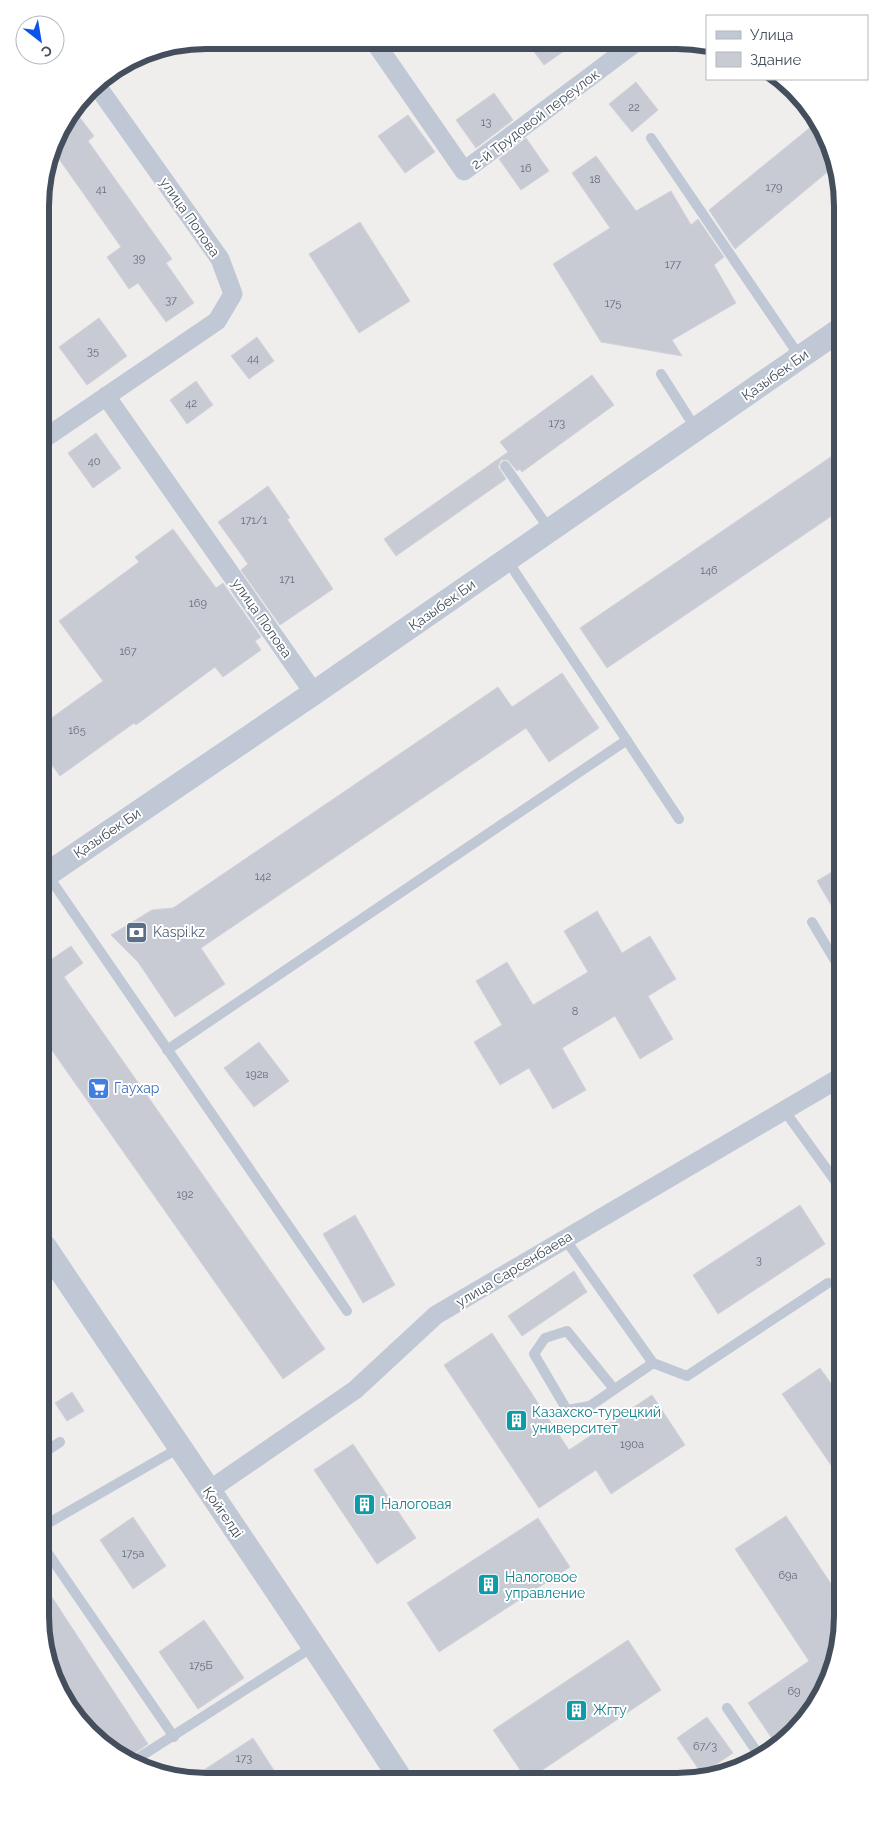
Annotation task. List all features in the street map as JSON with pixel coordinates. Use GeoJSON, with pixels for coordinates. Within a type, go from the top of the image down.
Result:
{"type":"FeatureCollection","features":[{"type":"Feature","properties":{"kind":"street","name":"2-й Трудовой переулок"},"geometry":{"type":"LineString","coordinates":[[380,49],[464,171],[627,49]]}},
{"type":"Feature","properties":{"kind":"street","name":"улица Попова"},"geometry":{"type":"LineString","coordinates":[[49,435],[217,321],[233,294],[220,259],[100,90]]}},
{"type":"Feature","properties":{"kind":"street","name":"Қазыбек Би"},"geometry":{"type":"LineString","coordinates":[[49,872],[314,693],[800,357],[834,339]]}},
{"type":"Feature","properties":{"kind":"street","name":"улица Попова"},"geometry":{"type":"LineString","coordinates":[[106,396],[314,693]]}},
{"type":"Feature","properties":{"kind":"street","name":"улица Сарсенбаева"},"geometry":{"type":"LineString","coordinates":[[208,1492],[355,1390],[436,1315],[834,1081]]}},
{"type":"Feature","properties":{"kind":"street","name":"Қойгелді"},"geometry":{"type":"LineString","coordinates":[[49,1254],[208,1492],[315,1645],[397,1773]]}},
{"type":"Feature","properties":{"kind":"lane"},"geometry":{"type":"LineString","coordinates":[[651,138],[800,357]]}},
{"type":"Feature","properties":{"kind":"lane"},"geometry":{"type":"LineString","coordinates":[[661,374],[696,429]]}},
{"type":"Feature","properties":{"kind":"lane"},"geometry":{"type":"LineString","coordinates":[[505,466],[550,530]]}},
{"type":"Feature","properties":{"kind":"lane"},"geometry":{"type":"LineString","coordinates":[[507,560],[679,819]]}},
{"type":"Feature","properties":{"kind":"lane"},"geometry":{"type":"LineString","coordinates":[[168,1050],[626,740]]}},
{"type":"Feature","properties":{"kind":"lane"},"geometry":{"type":"LineString","coordinates":[[49,881],[347,1311]]}},
{"type":"Feature","properties":{"kind":"lane"},"geometry":{"type":"LineString","coordinates":[[812,922],[834,959]]}},
{"type":"Feature","properties":{"kind":"lane"},"geometry":{"type":"LineString","coordinates":[[784,1110],[834,1179]]}},
{"type":"Feature","properties":{"kind":"lane"},"geometry":{"type":"LineString","coordinates":[[565,1239],[653,1362],[688,1376],[828,1283]]}},
{"type":"Feature","properties":{"kind":"lane"},"geometry":{"type":"LineString","coordinates":[[614,1389],[567,1331],[545,1338],[534,1354],[567,1410],[590,1406],[653,1362]]}},
{"type":"Feature","properties":{"kind":"lane"},"geometry":{"type":"LineString","coordinates":[[49,1449],[60,1442]]}},
{"type":"Feature","properties":{"kind":"lane"},"geometry":{"type":"LineString","coordinates":[[49,1523],[179,1448]]}},
{"type":"Feature","properties":{"kind":"lane"},"geometry":{"type":"LineString","coordinates":[[49,1555],[174,1737]]}},
{"type":"Feature","properties":{"kind":"lane"},"geometry":{"type":"LineString","coordinates":[[139,1758],[315,1645]]}},
{"type":"Feature","properties":{"kind":"lane"},"geometry":{"type":"LineString","coordinates":[[727,1708],[757,1752]]}},
{"type":"Feature","properties":{"kind":"building"},"geometry":{"type":"Polygon","coordinates":[[[532,49],[567,49],[544,65],[532,49]]]}},
{"type":"Feature","properties":{"kind":"building"},"geometry":{"type":"Polygon","coordinates":[[[636,82],[658,110],[632,132],[609,104],[636,82]]]}},
{"type":"Feature","properties":{"kind":"building"},"geometry":{"type":"Polygon","coordinates":[[[494,93],[513,120],[476,148],[456,120],[494,93]]]}},
{"type":"Feature","properties":{"kind":"building"},"geometry":{"type":"Polygon","coordinates":[[[78,115],[94,136],[88,141],[172,259],[166,263],[194,303],[166,322],[138,283],[129,289],[107,257],[121,247],[57,156],[65,136],[78,115]]]}},
{"type":"Feature","properties":{"kind":"building"},"geometry":{"type":"Polygon","coordinates":[[[408,115],[435,152],[405,173],[378,136],[408,115]]]}},
{"type":"Feature","properties":{"kind":"building"},"geometry":{"type":"Polygon","coordinates":[[[812,126],[822,146],[830,170],[735,249],[709,210],[812,126]]]}},
{"type":"Feature","properties":{"kind":"building"},"geometry":{"type":"Polygon","coordinates":[[[526,138],[549,171],[521,190],[499,159],[526,138]]]}},
{"type":"Feature","properties":{"kind":"building"},"geometry":{"type":"Polygon","coordinates":[[[596,156],[636,211],[671,191],[691,225],[698,219],[724,257],[714,265],[736,303],[672,340],[682,356],[601,342],[553,264],[610,228],[572,173],[596,156]]]}},
{"type":"Feature","properties":{"kind":"building"},"geometry":{"type":"Polygon","coordinates":[[[360,222],[410,301],[359,333],[309,254],[360,222]]]}},
{"type":"Feature","properties":{"kind":"building"},"geometry":{"type":"Polygon","coordinates":[[[99,318],[127,356],[87,385],[59,347],[99,318]]]}},
{"type":"Feature","properties":{"kind":"building"},"geometry":{"type":"Polygon","coordinates":[[[257,337],[274,361],[249,379],[231,356],[257,337]]]}},
{"type":"Feature","properties":{"kind":"building"},"geometry":{"type":"Polygon","coordinates":[[[592,375],[614,405],[522,472],[520,469],[517,471],[508,460],[501,460],[498,467],[506,479],[396,556],[384,539],[508,452],[500,442],[592,375]]]}},
{"type":"Feature","properties":{"kind":"building"},"geometry":{"type":"Polygon","coordinates":[[[196,381],[213,405],[187,424],[170,400],[196,381]]]}},
{"type":"Feature","properties":{"kind":"building"},"geometry":{"type":"Polygon","coordinates":[[[96,433],[121,468],[93,488],[68,453],[96,433]]]}},
{"type":"Feature","properties":{"kind":"building"},"geometry":{"type":"Polygon","coordinates":[[[834,455],[834,514],[607,668],[580,628],[834,455]]]}},
{"type":"Feature","properties":{"kind":"building"},"geometry":{"type":"Polygon","coordinates":[[[268,486],[290,518],[287,519],[333,589],[280,625],[241,570],[248,564],[218,522],[268,486]]]}},
{"type":"Feature","properties":{"kind":"building"},"geometry":{"type":"Polygon","coordinates":[[[173,529],[216,588],[223,583],[261,637],[255,641],[261,650],[223,677],[215,667],[136,725],[134,723],[60,776],[49,761],[49,720],[103,681],[59,621],[139,562],[135,557],[173,529]]]}},
{"type":"Feature","properties":{"kind":"building"},"geometry":{"type":"Polygon","coordinates":[[[562,673],[599,728],[549,762],[526,728],[201,948],[225,984],[175,1017],[138,962],[111,935],[152,910],[173,908],[498,687],[512,707],[562,673]]]}},
{"type":"Feature","properties":{"kind":"building"},"geometry":{"type":"Polygon","coordinates":[[[834,871],[834,910],[817,881],[834,871]]]}},
{"type":"Feature","properties":{"kind":"building"},"geometry":{"type":"Polygon","coordinates":[[[597,911],[622,953],[650,936],[676,979],[648,996],[673,1039],[640,1059],[615,1016],[562,1048],[586,1090],[553,1109],[529,1068],[500,1085],[474,1042],[502,1025],[476,981],[507,962],[533,1005],[588,972],[564,931],[597,911]]]}},
{"type":"Feature","properties":{"kind":"building"},"geometry":{"type":"Polygon","coordinates":[[[71,946],[83,963],[64,977],[325,1349],[283,1379],[49,1046],[49,955],[52,959],[71,946]]]}},
{"type":"Feature","properties":{"kind":"building"},"geometry":{"type":"Polygon","coordinates":[[[259,1042],[289,1081],[254,1107],[224,1068],[259,1042]]]}},
{"type":"Feature","properties":{"kind":"building"},"geometry":{"type":"Polygon","coordinates":[[[800,1205],[825,1244],[718,1314],[693,1275],[800,1205]]]}},
{"type":"Feature","properties":{"kind":"building"},"geometry":{"type":"Polygon","coordinates":[[[355,1215],[395,1285],[363,1303],[323,1234],[355,1215]]]}},
{"type":"Feature","properties":{"kind":"building"},"geometry":{"type":"Polygon","coordinates":[[[574,1271],[587,1292],[522,1336],[508,1316],[574,1271]]]}},
{"type":"Feature","properties":{"kind":"building","name":"Казахско-турецкий университет"},"geometry":{"type":"Polygon","coordinates":[[[492,1333],[569,1450],[652,1395],[685,1445],[611,1494],[596,1470],[539,1508],[444,1365],[492,1333]]]}},
{"type":"Feature","properties":{"kind":"building"},"geometry":{"type":"Polygon","coordinates":[[[820,1368],[834,1388],[834,1469],[782,1394],[820,1368]]]}},
{"type":"Feature","properties":{"kind":"building"},"geometry":{"type":"Polygon","coordinates":[[[72,1392],[84,1411],[67,1421],[55,1403],[72,1392]]]}},
{"type":"Feature","properties":{"kind":"building","name":"Налоговая"},"geometry":{"type":"Polygon","coordinates":[[[353,1444],[416,1538],[377,1564],[314,1470],[353,1444]]]}},
{"type":"Feature","properties":{"kind":"building"},"geometry":{"type":"Polygon","coordinates":[[[786,1516],[834,1588],[834,1626],[829,1657],[822,1676],[802,1712],[773,1741],[748,1703],[809,1661],[735,1549],[786,1516]]]}},
{"type":"Feature","properties":{"kind":"building"},"geometry":{"type":"Polygon","coordinates":[[[133,1517],[166,1566],[133,1589],[100,1540],[133,1517]]]}},
{"type":"Feature","properties":{"kind":"building","name":"Налоговое управление"},"geometry":{"type":"Polygon","coordinates":[[[538,1518],[570,1567],[439,1652],[407,1603],[538,1518]]]}},
{"type":"Feature","properties":{"kind":"building"},"geometry":{"type":"Polygon","coordinates":[[[49,1593],[148,1744],[132,1755],[127,1752],[110,1741],[81,1712],[70,1695],[54,1657],[50,1637],[49,1593]]]}},
{"type":"Feature","properties":{"kind":"building"},"geometry":{"type":"Polygon","coordinates":[[[204,1620],[244,1678],[198,1709],[159,1652],[204,1620]]]}},
{"type":"Feature","properties":{"kind":"building","name":"Жгту"},"geometry":{"type":"Polygon","coordinates":[[[628,1640],[661,1690],[538,1773],[522,1773],[493,1730],[628,1640]]]}},
{"type":"Feature","properties":{"kind":"building"},"geometry":{"type":"Polygon","coordinates":[[[707,1717],[733,1753],[708,1770],[700,1772],[677,1738],[707,1717]]]}},
{"type":"Feature","properties":{"kind":"building"},"geometry":{"type":"Polygon","coordinates":[[[253,1738],[276,1773],[206,1773],[199,1773],[253,1738]]]}},
{"type":"Feature","properties":{"kind":"place","name":"Kaspi.kz"},"geometry":{"type":"Point","coordinates":[137,932]}},
{"type":"Feature","properties":{"kind":"place","name":"Гаухар"},"geometry":{"type":"Point","coordinates":[98,1088]}},
{"type":"Feature","properties":{"kind":"place","name":"Казахско-турецкий университет"},"geometry":{"type":"Point","coordinates":[516,1420]}},
{"type":"Feature","properties":{"kind":"place","name":"Налоговая"},"geometry":{"type":"Point","coordinates":[365,1504]}},
{"type":"Feature","properties":{"kind":"place","name":"Налоговое управление"},"geometry":{"type":"Point","coordinates":[489,1585]}},
{"type":"Feature","properties":{"kind":"place","name":"Жгту"},"geometry":{"type":"Point","coordinates":[577,1710]}}]}
